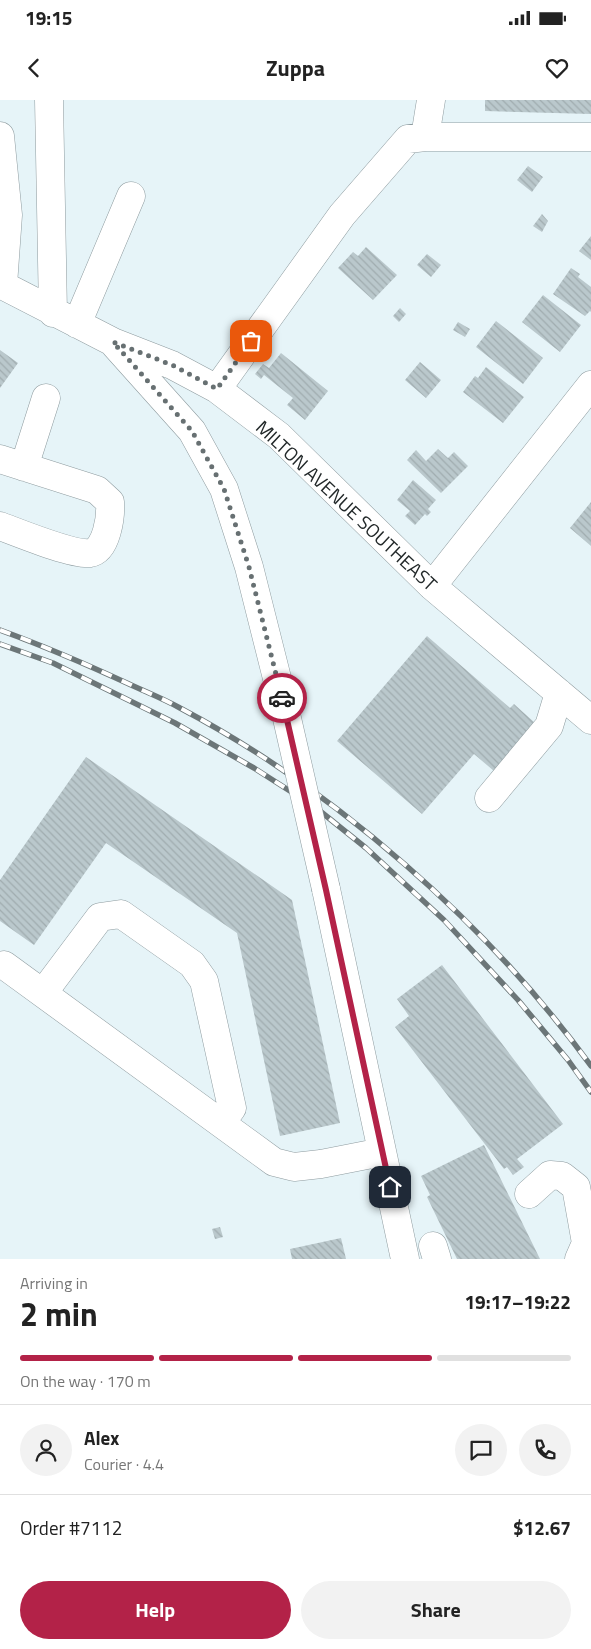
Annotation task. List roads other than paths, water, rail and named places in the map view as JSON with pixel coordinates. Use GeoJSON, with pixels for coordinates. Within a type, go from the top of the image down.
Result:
{"type":"FeatureCollection","features":[{"type":"Feature","properties":{"kind":"street"},"geometry":{"type":"LineString","coordinates":[[49,100],[65,318]]}},
{"type":"Feature","properties":{"kind":"street"},"geometry":{"type":"LineString","coordinates":[[217,389],[342,215],[417,138],[431,100]]}},
{"type":"Feature","properties":{"kind":"street"},"geometry":{"type":"LineString","coordinates":[[0,136],[8,215],[3,232],[1,284]]}},
{"type":"Feature","properties":{"kind":"street"},"geometry":{"type":"LineString","coordinates":[[417,138],[591,137]]}},
{"type":"Feature","properties":{"kind":"street"},"geometry":{"type":"LineString","coordinates":[[65,318],[130,196]]}},
{"type":"Feature","properties":{"kind":"street","name":"MILTON AVENUE SOUTHEAST"},"geometry":{"type":"LineString","coordinates":[[1,284],[113,342],[172,365],[217,389],[278,436],[432,586],[591,720]]}},
{"type":"Feature","properties":{"kind":"street"},"geometry":{"type":"LineString","coordinates":[[113,342],[192,431],[224,489],[249,567],[286,714],[326,890],[405,1259]]}},
{"type":"Feature","properties":{"kind":"street"},"geometry":{"type":"LineString","coordinates":[[432,586],[591,385]]}},
{"type":"Feature","properties":{"kind":"street"},"geometry":{"type":"LineString","coordinates":[[0,526],[76,552],[92,553],[102,546],[111,517],[110,502],[97,490],[12,463],[46,398]]}},
{"type":"Feature","properties":{"kind":"street"},"geometry":{"type":"LineString","coordinates":[[489,798],[549,726],[560,693]]}},
{"type":"Feature","properties":{"kind":"street"},"geometry":{"type":"LineString","coordinates":[[43,993],[100,917],[121,914],[192,964],[204,980],[232,1108],[221,1123]]}},
{"type":"Feature","properties":{"kind":"street"},"geometry":{"type":"LineString","coordinates":[[4,965],[274,1162],[294,1167],[321,1164],[382,1152]]}},
{"type":"Feature","properties":{"kind":"street"},"geometry":{"type":"LineString","coordinates":[[529,1194],[550,1175],[562,1176],[576,1187],[586,1243],[579,1259]]}},
{"type":"Feature","properties":{"kind":"railway"},"geometry":{"type":"LineString","coordinates":[[0,630],[81,662],[174,705],[238,741],[295,779],[351,820],[405,864],[457,912],[550,1013],[591,1066]]}},
{"type":"Feature","properties":{"kind":"railway"},"geometry":{"type":"LineString","coordinates":[[0,644],[53,663],[175,723],[254,768],[315,807],[366,848],[444,920],[518,1000],[568,1060],[591,1092]]}}]}
